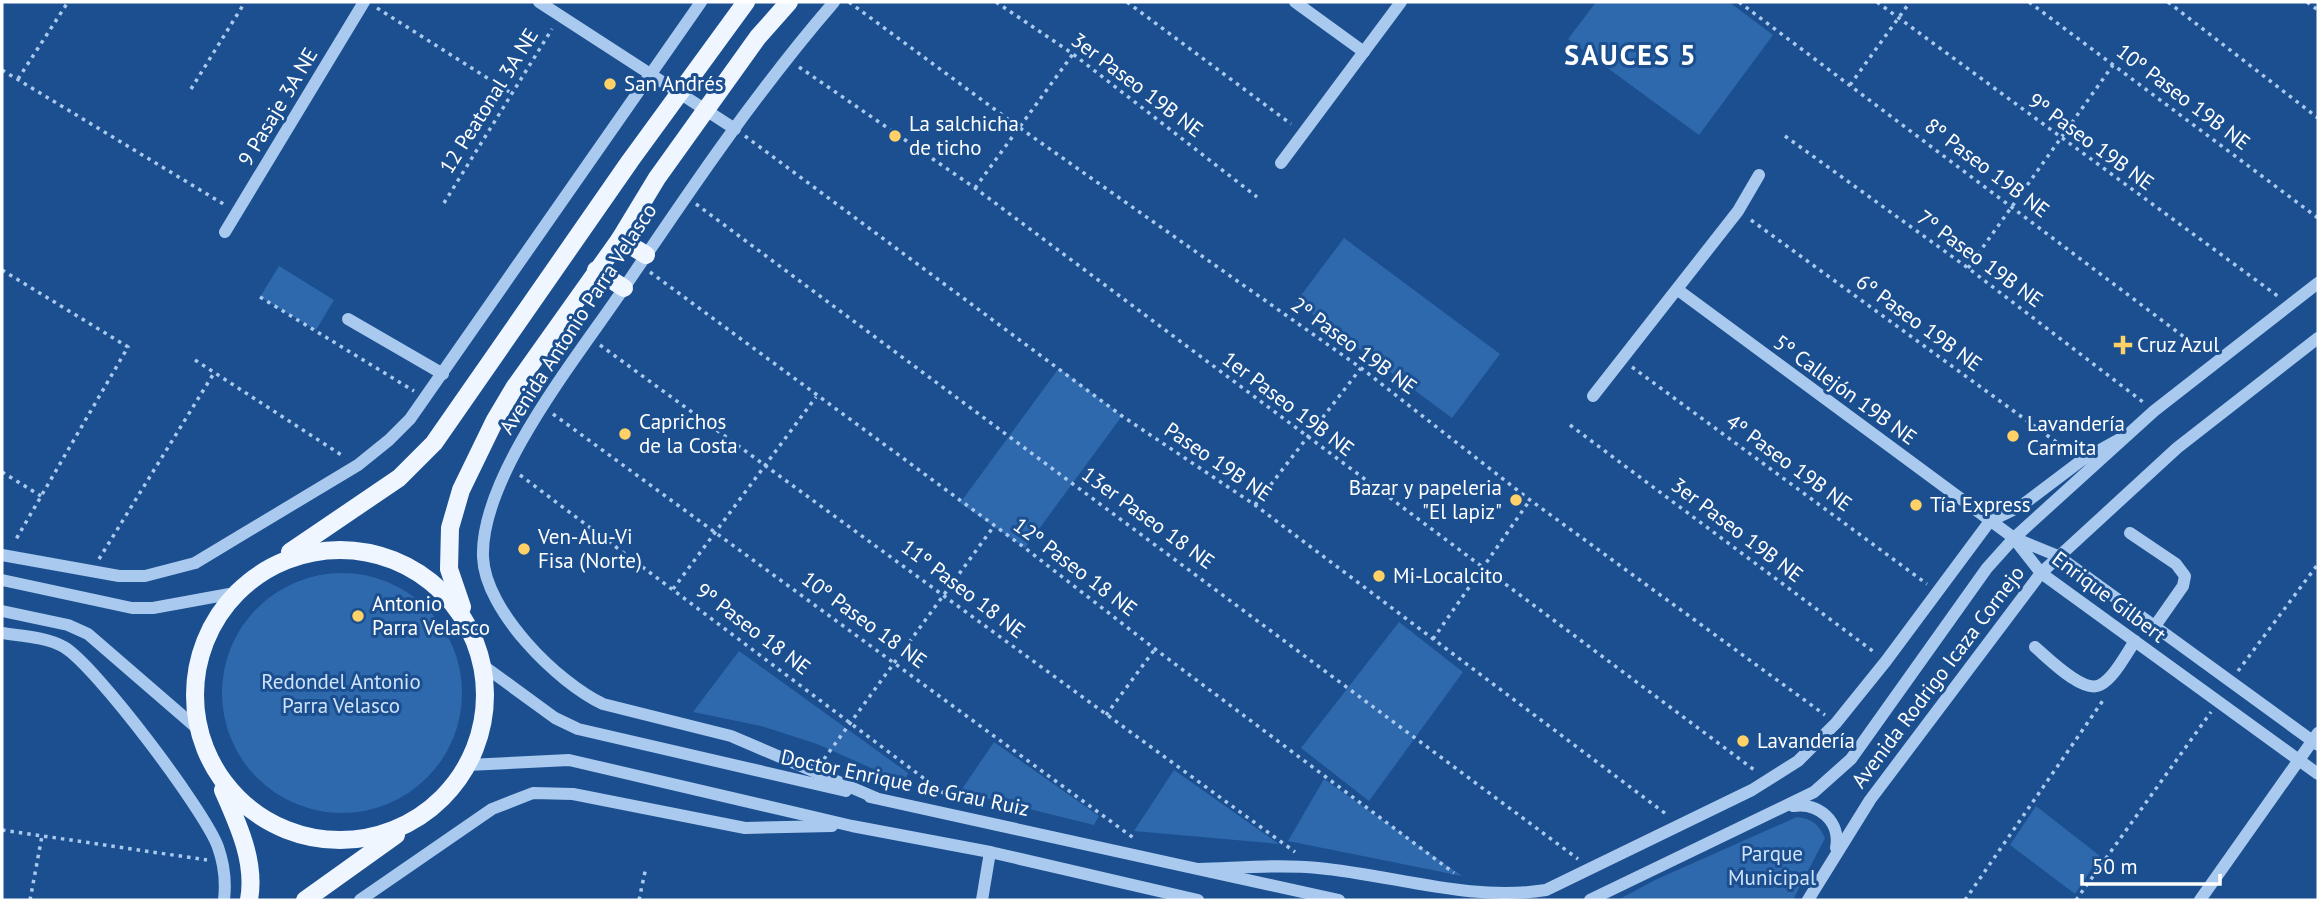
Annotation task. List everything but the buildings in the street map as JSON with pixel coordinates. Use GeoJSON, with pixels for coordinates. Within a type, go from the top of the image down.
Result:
{"type":"FeatureCollection","features":[{"type":"Feature","properties":{"kind":"main road","name":"Avenida Antonio Parra Velasco"},"geometry":{"type":"LineString","coordinates":[[267,568],[399,478],[434,443],[679,92],[746,2]]}},
{"type":"Feature","properties":{"kind":"main road","name":"Avenida Antonio Parra Velasco"},"geometry":{"type":"LineString","coordinates":[[474,640],[449,569],[450,528],[461,490],[514,388],[620,239],[657,178],[758,37],[789,2]]}},
{"type":"Feature","properties":{"kind":"main road"},"geometry":{"type":"LineString","coordinates":[[620,239],[643,260]]}},
{"type":"Feature","properties":{"kind":"main road"},"geometry":{"type":"LineString","coordinates":[[596,270],[624,288]]}},
{"type":"Feature","properties":{"kind":"main road"},"geometry":{"type":"LineString","coordinates":[[250,900],[250,870],[244,842],[210,761],[195,714],[197,664],[211,626],[235,593],[267,568],[313,551],[363,551],[409,567],[448,597],[474,640],[481,664],[485,688],[480,737],[458,781],[423,815],[305,900]]}},
{"type":"Feature","properties":{"kind":"main road"},"geometry":{"type":"LineString","coordinates":[[210,761],[240,801],[281,828],[332,840],[378,836],[423,815]]}},
{"type":"Feature","properties":{"kind":"street","name":"9 Pasaje 3A NE"},"geometry":{"type":"LineString","coordinates":[[225,232],[366,2]]}},
{"type":"Feature","properties":{"kind":"street"},"geometry":{"type":"LineString","coordinates":[[539,2],[735,129]]}},
{"type":"Feature","properties":{"kind":"street"},"geometry":{"type":"LineString","coordinates":[[4,556],[90,572],[145,576],[195,563],[358,465],[389,440],[426,398],[701,2]]}},
{"type":"Feature","properties":{"kind":"street","name":"Avenida Antonio Parra Velasco"},"geometry":{"type":"LineString","coordinates":[[834,2],[785,58],[543,406],[492,504],[484,533],[483,560],[490,587],[507,616],[547,664],[568,683],[603,704],[732,736],[876,798]]}},
{"type":"Feature","properties":{"kind":"street"},"geometry":{"type":"LineString","coordinates":[[1295,2],[1364,52]]}},
{"type":"Feature","properties":{"kind":"street"},"geometry":{"type":"LineString","coordinates":[[1281,163],[1401,2]]}},
{"type":"Feature","properties":{"kind":"street"},"geometry":{"type":"LineString","coordinates":[[1593,396],[1738,211],[1759,175]]}},
{"type":"Feature","properties":{"kind":"street","name":"Avenida Rodrigo Icaza Cornejo"},"geometry":{"type":"LineString","coordinates":[[1611,891],[1814,792],[1851,759],[1987,568],[2014,538],[2154,411],[2318,283]]}},
{"type":"Feature","properties":{"kind":"street","name":"5º Callejón 19B NE"},"geometry":{"type":"LineString","coordinates":[[1678,290],[2014,538]]}},
{"type":"Feature","properties":{"kind":"street"},"geometry":{"type":"LineString","coordinates":[[348,319],[443,374]]}},
{"type":"Feature","properties":{"kind":"street","name":"Avenida Rodrigo Icaza Cornejo"},"geometry":{"type":"LineString","coordinates":[[1808,900],[1835,852],[1870,800],[2041,573],[2177,448],[2318,338]]}},
{"type":"Feature","properties":{"kind":"street","name":"Avenida Rodrigo Icaza Cornejo"},"geometry":{"type":"LineString","coordinates":[[1199,869],[1317,867],[1488,898],[1524,896],[1546,890],[1768,781],[1798,761],[1836,723],[1886,661],[1990,521],[2021,506],[2082,460],[2127,435]]}},
{"type":"Feature","properties":{"kind":"street"},"geometry":{"type":"LineString","coordinates":[[2130,533],[2176,564],[2185,576],[2183,586],[2155,626]]}},
{"type":"Feature","properties":{"kind":"street","name":"Enrique Gilbert"},"geometry":{"type":"LineString","coordinates":[[2014,538],[2058,556],[2316,740]]}},
{"type":"Feature","properties":{"kind":"street","name":"Enrique Gilbert"},"geometry":{"type":"LineString","coordinates":[[2014,538],[2041,573],[2318,774]]}},
{"type":"Feature","properties":{"kind":"street"},"geometry":{"type":"LineString","coordinates":[[2,580],[132,608],[164,606],[235,593]]}},
{"type":"Feature","properties":{"kind":"street"},"geometry":{"type":"LineString","coordinates":[[2,611],[68,625],[88,634],[199,730]]}},
{"type":"Feature","properties":{"kind":"street"},"geometry":{"type":"LineString","coordinates":[[2,633],[45,640],[63,646],[89,668],[198,811],[213,836],[222,862],[224,900]]}},
{"type":"Feature","properties":{"kind":"street"},"geometry":{"type":"LineString","coordinates":[[2035,647],[2080,684],[2091,687],[2099,686],[2108,679],[2135,641]]}},
{"type":"Feature","properties":{"kind":"street","name":"Doctor Enrique de Grau Ruiz"},"geometry":{"type":"LineString","coordinates":[[481,664],[555,718],[578,729],[1339,900]]}},
{"type":"Feature","properties":{"kind":"street"},"geometry":{"type":"LineString","coordinates":[[2200,900],[2298,760],[2316,740]]}},
{"type":"Feature","properties":{"kind":"street"},"geometry":{"type":"LineString","coordinates":[[468,765],[569,760],[852,826],[990,852],[1198,900]]}},
{"type":"Feature","properties":{"kind":"street"},"geometry":{"type":"LineString","coordinates":[[360,900],[492,809],[533,793],[573,794],[745,828],[852,826]]}},
{"type":"Feature","properties":{"kind":"street"},"geometry":{"type":"LineString","coordinates":[[1784,807],[1810,806],[1825,814],[1836,831],[1835,852]]}},
{"type":"Feature","properties":{"kind":"street"},"geometry":{"type":"LineString","coordinates":[[982,900],[990,852]]}},
{"type":"Feature","properties":{"kind":"street"},"geometry":{"type":"LineString","coordinates":[[1590,900],[1611,891]]}},
{"type":"Feature","properties":{"kind":"street"},"geometry":{"type":"LineString","coordinates":[[1600,900],[1611,891]]}},
{"type":"Feature","properties":{"kind":"path"},"geometry":{"type":"LineString","coordinates":[[18,80],[68,2]]}},
{"type":"Feature","properties":{"kind":"path"},"geometry":{"type":"LineString","coordinates":[[191,89],[245,2]]}},
{"type":"Feature","properties":{"kind":"path"},"geometry":{"type":"LineString","coordinates":[[366,2],[511,93]]}},
{"type":"Feature","properties":{"kind":"path","name":"2º Paseo 19B NE"},"geometry":{"type":"LineString","coordinates":[[849,2],[1020,128],[1362,368],[1530,500],[1836,723]]}},
{"type":"Feature","properties":{"kind":"path","name":"3er Paseo 19B NE"},"geometry":{"type":"LineString","coordinates":[[996,2],[1073,54],[1257,197]]}},
{"type":"Feature","properties":{"kind":"path"},"geometry":{"type":"LineString","coordinates":[[1127,2],[1303,133]]}},
{"type":"Feature","properties":{"kind":"path","name":"8º Paseo 19B NE"},"geometry":{"type":"LineString","coordinates":[[1739,2],[2216,361]]}},
{"type":"Feature","properties":{"kind":"path","name":"9º Paseo 19B NE"},"geometry":{"type":"LineString","coordinates":[[1877,2],[2289,305]]}},
{"type":"Feature","properties":{"kind":"path"},"geometry":{"type":"LineString","coordinates":[[1850,85],[1910,2]]}},
{"type":"Feature","properties":{"kind":"path","name":"10º Paseo 19B NE"},"geometry":{"type":"LineString","coordinates":[[2029,2],[2318,218]]}},
{"type":"Feature","properties":{"kind":"path"},"geometry":{"type":"LineString","coordinates":[[2168,2],[2318,118]]}},
{"type":"Feature","properties":{"kind":"path"},"geometry":{"type":"LineString","coordinates":[[2307,2],[2318,10]]}},
{"type":"Feature","properties":{"kind":"path","name":"12 Peatonal 3A NE"},"geometry":{"type":"LineString","coordinates":[[444,203],[560,15]]}},
{"type":"Feature","properties":{"kind":"path"},"geometry":{"type":"LineString","coordinates":[[975,188],[1073,54]]}},
{"type":"Feature","properties":{"kind":"path","name":"1er Paseo 19B NE"},"geometry":{"type":"LineString","coordinates":[[785,58],[975,188],[1768,781]]}},
{"type":"Feature","properties":{"kind":"path"},"geometry":{"type":"LineString","coordinates":[[1968,268],[2113,64]]}},
{"type":"Feature","properties":{"kind":"path"},"geometry":{"type":"LineString","coordinates":[[2,70],[237,212]]}},
{"type":"Feature","properties":{"kind":"path","name":"Paseo 19B NE"},"geometry":{"type":"LineString","coordinates":[[735,129],[1122,416],[1255,505],[1681,825]]}},
{"type":"Feature","properties":{"kind":"path","name":"7º Paseo 19B NE"},"geometry":{"type":"LineString","coordinates":[[1785,136],[1968,268],[2154,411]]}},
{"type":"Feature","properties":{"kind":"path","name":"13er Paseo 18 NE"},"geometry":{"type":"LineString","coordinates":[[686,197],[1590,868]]}},
{"type":"Feature","properties":{"kind":"path","name":"6º Paseo 19B NE"},"geometry":{"type":"LineString","coordinates":[[1738,211],[2082,460]]}},
{"type":"Feature","properties":{"kind":"path","name":"12º Paseo 18 NE"},"geometry":{"type":"LineString","coordinates":[[643,260],[816,396],[994,526],[1455,873]]}},
{"type":"Feature","properties":{"kind":"path"},"geometry":{"type":"LineString","coordinates":[[2,270],[128,347],[4,556]]}},
{"type":"Feature","properties":{"kind":"path"},"geometry":{"type":"LineString","coordinates":[[260,297],[426,398]]}},
{"type":"Feature","properties":{"kind":"path","name":"11º Paseo 18 NE"},"geometry":{"type":"LineString","coordinates":[[590,337],[1317,867]]}},
{"type":"Feature","properties":{"kind":"path"},"geometry":{"type":"LineString","coordinates":[[195,360],[358,465]]}},
{"type":"Feature","properties":{"kind":"path","name":"4º Paseo 19B NE"},"geometry":{"type":"LineString","coordinates":[[1622,360],[1937,591]]}},
{"type":"Feature","properties":{"kind":"path"},"geometry":{"type":"LineString","coordinates":[[1255,505],[1362,368]]}},
{"type":"Feature","properties":{"kind":"path"},"geometry":{"type":"LineString","coordinates":[[90,572],[214,373]]}},
{"type":"Feature","properties":{"kind":"path"},"geometry":{"type":"LineString","coordinates":[[673,589],[816,396]]}},
{"type":"Feature","properties":{"kind":"path","name":"10º Paseo 18 NE"},"geometry":{"type":"LineString","coordinates":[[543,406],[894,660],[1164,861]]}},
{"type":"Feature","properties":{"kind":"path","name":"3er Paseo 19B NE"},"geometry":{"type":"LineString","coordinates":[[1570,425],[1886,661]]}},
{"type":"Feature","properties":{"kind":"path","name":"9º Paseo 18 NE"},"geometry":{"type":"LineString","coordinates":[[509,468],[851,721],[976,818]]}},
{"type":"Feature","properties":{"kind":"path"},"geometry":{"type":"LineString","coordinates":[[2,472],[41,496]]}},
{"type":"Feature","properties":{"kind":"path"},"geometry":{"type":"LineString","coordinates":[[1432,640],[1530,500]]}},
{"type":"Feature","properties":{"kind":"path"},"geometry":{"type":"LineString","coordinates":[[816,771],[894,660],[994,526]]}},
{"type":"Feature","properties":{"kind":"path"},"geometry":{"type":"LineString","coordinates":[[2230,681],[2318,564]]}},
{"type":"Feature","properties":{"kind":"path"},"geometry":{"type":"LineString","coordinates":[[1105,715],[1155,649]]}},
{"type":"Feature","properties":{"kind":"path"},"geometry":{"type":"LineString","coordinates":[[1965,900],[2110,691]]}},
{"type":"Feature","properties":{"kind":"path"},"geometry":{"type":"LineString","coordinates":[[2076,900],[2218,702]]}},
{"type":"Feature","properties":{"kind":"path"},"geometry":{"type":"LineString","coordinates":[[2,830],[222,862]]}},
{"type":"Feature","properties":{"kind":"path"},"geometry":{"type":"LineString","coordinates":[[30,900],[42,836]]}},
{"type":"Feature","properties":{"kind":"path"},"geometry":{"type":"LineString","coordinates":[[639,900],[646,867]]}},
{"type":"Feature","properties":{"kind":"green space"},"geometry":{"type":"Polygon","coordinates":[[[1596,2],[1729,2],[1773,35],[1699,135],[1568,39],[1596,2]]]}},
{"type":"Feature","properties":{"kind":"green space"},"geometry":{"type":"Polygon","coordinates":[[[1344,238],[1500,354],[1452,418],[1296,302],[1344,238]]]}},
{"type":"Feature","properties":{"kind":"green space"},"geometry":{"type":"Polygon","coordinates":[[[279,266],[334,300],[316,330],[260,297],[279,266]]]}},
{"type":"Feature","properties":{"kind":"green space"},"geometry":{"type":"Polygon","coordinates":[[[1059,368],[1122,416],[1025,548],[960,503],[1059,368]]]}},
{"type":"Feature","properties":{"kind":"green space","name":"Redondel Antonio Parra Velasco"},"geometry":{"type":"Polygon","coordinates":[[[330,573],[354,573],[399,587],[427,608],[442,626],[453,647],[460,670],[460,716],[453,739],[442,760],[427,778],[399,799],[377,808],[354,813],[330,813],[285,799],[266,786],[249,769],[236,750],[227,728],[222,705],[222,681],[236,636],[249,617],[266,600],[285,587],[307,578],[330,573]]]}},
{"type":"Feature","properties":{"kind":"green space"},"geometry":{"type":"Polygon","coordinates":[[[1399,622],[1463,672],[1369,801],[1301,748],[1399,622]]]}},
{"type":"Feature","properties":{"kind":"green space"},"geometry":{"type":"Polygon","coordinates":[[[739,651],[908,773],[905,783],[817,744],[761,726],[693,712],[739,651]]]}},
{"type":"Feature","properties":{"kind":"green space"},"geometry":{"type":"Polygon","coordinates":[[[994,742],[1099,816],[1094,825],[960,792],[994,742]]]}},
{"type":"Feature","properties":{"kind":"green space"},"geometry":{"type":"Polygon","coordinates":[[[1174,770],[1279,844],[1134,831],[1174,770]]]}},
{"type":"Feature","properties":{"kind":"green space"},"geometry":{"type":"Polygon","coordinates":[[[1324,779],[1462,876],[1288,841],[1324,779]]]}},
{"type":"Feature","properties":{"kind":"green space"},"geometry":{"type":"Polygon","coordinates":[[[2036,806],[2100,856],[2075,894],[2010,845],[2036,806]]]}},
{"type":"Feature","properties":{"kind":"green space","name":"Parque Municipal"},"geometry":{"type":"Polygon","coordinates":[[[1797,817],[1814,823],[1825,838],[1793,900],[1618,900],[1655,880],[1797,817]]]}},
{"type":"Feature","properties":{"kind":"place","name":"San Andrés"},"geometry":{"type":"Point","coordinates":[610,84]}},
{"type":"Feature","properties":{"kind":"place","name":"La salchicha de ticho"},"geometry":{"type":"Point","coordinates":[895,136]}},
{"type":"Feature","properties":{"kind":"place","name":"Cruz Azul"},"geometry":{"type":"Point","coordinates":[2123,345]}},
{"type":"Feature","properties":{"kind":"place","name":"Caprichos de la Costa"},"geometry":{"type":"Point","coordinates":[625,434]}},
{"type":"Feature","properties":{"kind":"place","name":"Lavandería Carmita"},"geometry":{"type":"Point","coordinates":[2013,436]}},
{"type":"Feature","properties":{"kind":"place","name":"Bazar y papeleria \"El lapiz\""},"geometry":{"type":"Point","coordinates":[1516,500]}},
{"type":"Feature","properties":{"kind":"place","name":"Tía Express"},"geometry":{"type":"Point","coordinates":[1916,505]}},
{"type":"Feature","properties":{"kind":"place","name":"Ven-Alu-Vi Fisa (Norte)"},"geometry":{"type":"Point","coordinates":[524,549]}},
{"type":"Feature","properties":{"kind":"place","name":"Mi-Localcito"},"geometry":{"type":"Point","coordinates":[1379,576]}},
{"type":"Feature","properties":{"kind":"place","name":"Antonio Parra Velasco"},"geometry":{"type":"Point","coordinates":[358,616]}},
{"type":"Feature","properties":{"kind":"place","name":"Lavandería"},"geometry":{"type":"Point","coordinates":[1743,741]}},
{"type":"Feature","properties":{"kind":"district","name":"SAUCES 5"},"geometry":{"type":"Point","coordinates":[1631,55]}}]}
